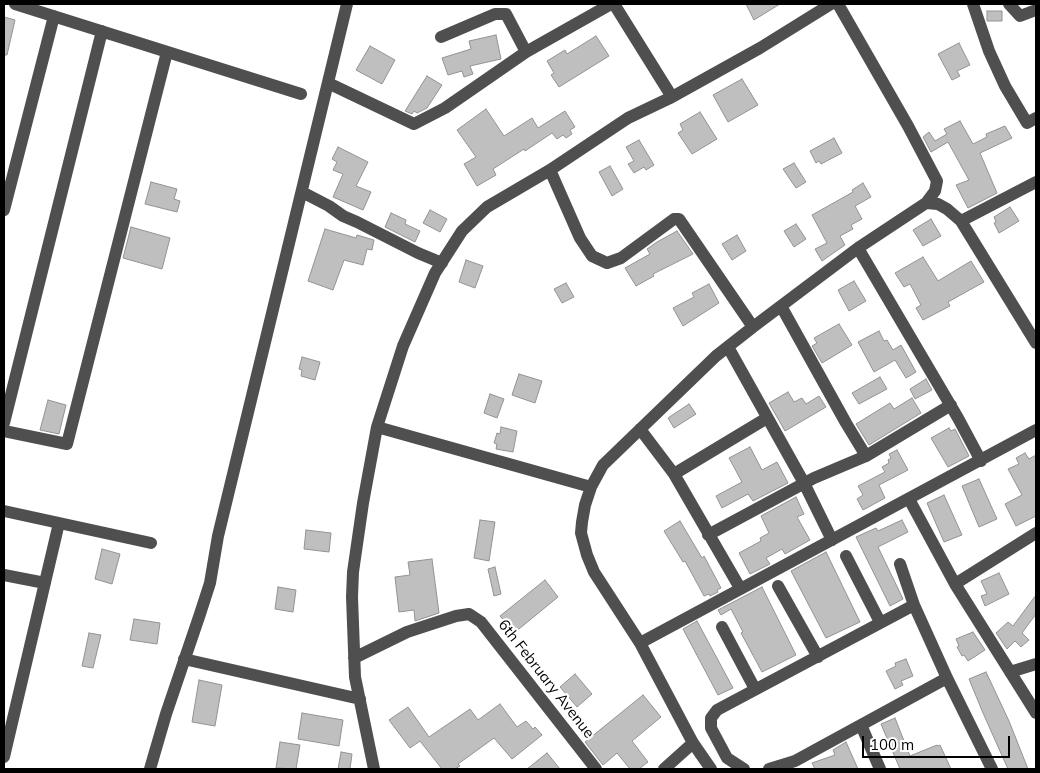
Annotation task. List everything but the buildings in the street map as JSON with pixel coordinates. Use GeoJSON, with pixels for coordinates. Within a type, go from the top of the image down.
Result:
{"type":"FeatureCollection","features":[{"type":"Feature","properties":{"kind":"street"},"geometry":{"type":"LineString","coordinates":[[15,4],[300,94]]}},
{"type":"Feature","properties":{"kind":"street"},"geometry":{"type":"LineString","coordinates":[[150,769],[210,583],[218,536],[347,4]]}},
{"type":"Feature","properties":{"kind":"street"},"geometry":{"type":"LineString","coordinates":[[328,83],[414,124],[446,108],[526,52],[613,4],[672,97]]}},
{"type":"Feature","properties":{"kind":"street"},"geometry":{"type":"LineString","coordinates":[[374,769],[356,677],[353,572],[377,426],[403,346],[435,273],[462,231],[487,207],[550,170],[628,118],[672,97],[760,48],[831,4]]}},
{"type":"Feature","properties":{"kind":"street"},"geometry":{"type":"LineString","coordinates":[[711,769],[693,743],[640,643],[594,572],[587,556],[581,533],[585,505],[591,487],[603,465],[716,356],[858,248],[926,204],[935,191],[937,181],[908,126],[838,4]]}},
{"type":"Feature","properties":{"kind":"street"},"geometry":{"type":"LineString","coordinates":[[973,4],[988,51],[1005,86],[1027,123],[1036,118]]}},
{"type":"Feature","properties":{"kind":"street"},"geometry":{"type":"LineString","coordinates":[[1009,4],[1020,16],[1036,10]]}},
{"type":"Feature","properties":{"kind":"street"},"geometry":{"type":"LineString","coordinates":[[441,37],[495,14],[506,14],[526,52]]}},
{"type":"Feature","properties":{"kind":"street"},"geometry":{"type":"LineString","coordinates":[[4,210],[54,16]]}},
{"type":"Feature","properties":{"kind":"street"},"geometry":{"type":"LineString","coordinates":[[4,423],[102,31]]}},
{"type":"Feature","properties":{"kind":"street"},"geometry":{"type":"LineString","coordinates":[[4,430],[68,444],[167,52]]}},
{"type":"Feature","properties":{"kind":"street"},"geometry":{"type":"LineString","coordinates":[[550,170],[580,238],[592,256],[606,263],[621,258],[674,220],[679,219],[753,327]]}},
{"type":"Feature","properties":{"kind":"street"},"geometry":{"type":"LineString","coordinates":[[961,221],[1036,182]]}},
{"type":"Feature","properties":{"kind":"street"},"geometry":{"type":"LineString","coordinates":[[302,192],[329,206],[343,216],[442,263]]}},
{"type":"Feature","properties":{"kind":"street"},"geometry":{"type":"LineString","coordinates":[[926,204],[938,204],[961,221],[1036,343]]}},
{"type":"Feature","properties":{"kind":"street"},"geometry":{"type":"LineString","coordinates":[[858,248],[951,405],[981,461]]}},
{"type":"Feature","properties":{"kind":"street"},"geometry":{"type":"LineString","coordinates":[[781,306],[866,456]]}},
{"type":"Feature","properties":{"kind":"street"},"geometry":{"type":"LineString","coordinates":[[728,347],[804,484],[832,540]]}},
{"type":"Feature","properties":{"kind":"street"},"geometry":{"type":"LineString","coordinates":[[708,535],[804,484],[866,456],[951,405]]}},
{"type":"Feature","properties":{"kind":"street"},"geometry":{"type":"LineString","coordinates":[[674,474],[767,418]]}},
{"type":"Feature","properties":{"kind":"street"},"geometry":{"type":"LineString","coordinates":[[377,426],[591,487]]}},
{"type":"Feature","properties":{"kind":"street"},"geometry":{"type":"LineString","coordinates":[[640,429],[674,474],[740,588]]}},
{"type":"Feature","properties":{"kind":"street"},"geometry":{"type":"LineString","coordinates":[[640,643],[1036,430]]}},
{"type":"Feature","properties":{"kind":"street"},"geometry":{"type":"LineString","coordinates":[[910,499],[954,584],[1036,713]]}},
{"type":"Feature","properties":{"kind":"street"},"geometry":{"type":"LineString","coordinates":[[4,511],[151,543]]}},
{"type":"Feature","properties":{"kind":"street"},"geometry":{"type":"LineString","coordinates":[[4,757],[7,728],[59,523]]}},
{"type":"Feature","properties":{"kind":"street"},"geometry":{"type":"LineString","coordinates":[[954,584],[1036,534]]}},
{"type":"Feature","properties":{"kind":"street"},"geometry":{"type":"LineString","coordinates":[[846,556],[880,622]]}},
{"type":"Feature","properties":{"kind":"street"},"geometry":{"type":"LineString","coordinates":[[900,564],[914,605],[946,678],[992,769]]}},
{"type":"Feature","properties":{"kind":"street"},"geometry":{"type":"LineString","coordinates":[[4,575],[45,583]]}},
{"type":"Feature","properties":{"kind":"street"},"geometry":{"type":"LineString","coordinates":[[778,586],[818,657]]}},
{"type":"Feature","properties":{"kind":"street"},"geometry":{"type":"LineString","coordinates":[[744,769],[726,758],[710,728],[711,718],[716,710],[914,605]]}},
{"type":"Feature","properties":{"kind":"street","name":"6th February Avenue"},"geometry":{"type":"LineString","coordinates":[[354,658],[407,632],[456,616],[469,614],[481,622],[596,769]]}},
{"type":"Feature","properties":{"kind":"street"},"geometry":{"type":"LineString","coordinates":[[722,627],[755,688]]}},
{"type":"Feature","properties":{"kind":"street"},"geometry":{"type":"LineString","coordinates":[[184,659],[360,699]]}},
{"type":"Feature","properties":{"kind":"street"},"geometry":{"type":"LineString","coordinates":[[1010,672],[1036,664]]}},
{"type":"Feature","properties":{"kind":"street"},"geometry":{"type":"LineString","coordinates":[[769,769],[797,765],[861,725],[946,678]]}},
{"type":"Feature","properties":{"kind":"street"},"geometry":{"type":"LineString","coordinates":[[861,725],[880,769]]}},
{"type":"Feature","properties":{"kind":"street"},"geometry":{"type":"LineString","coordinates":[[664,769],[693,743]]}}]}
